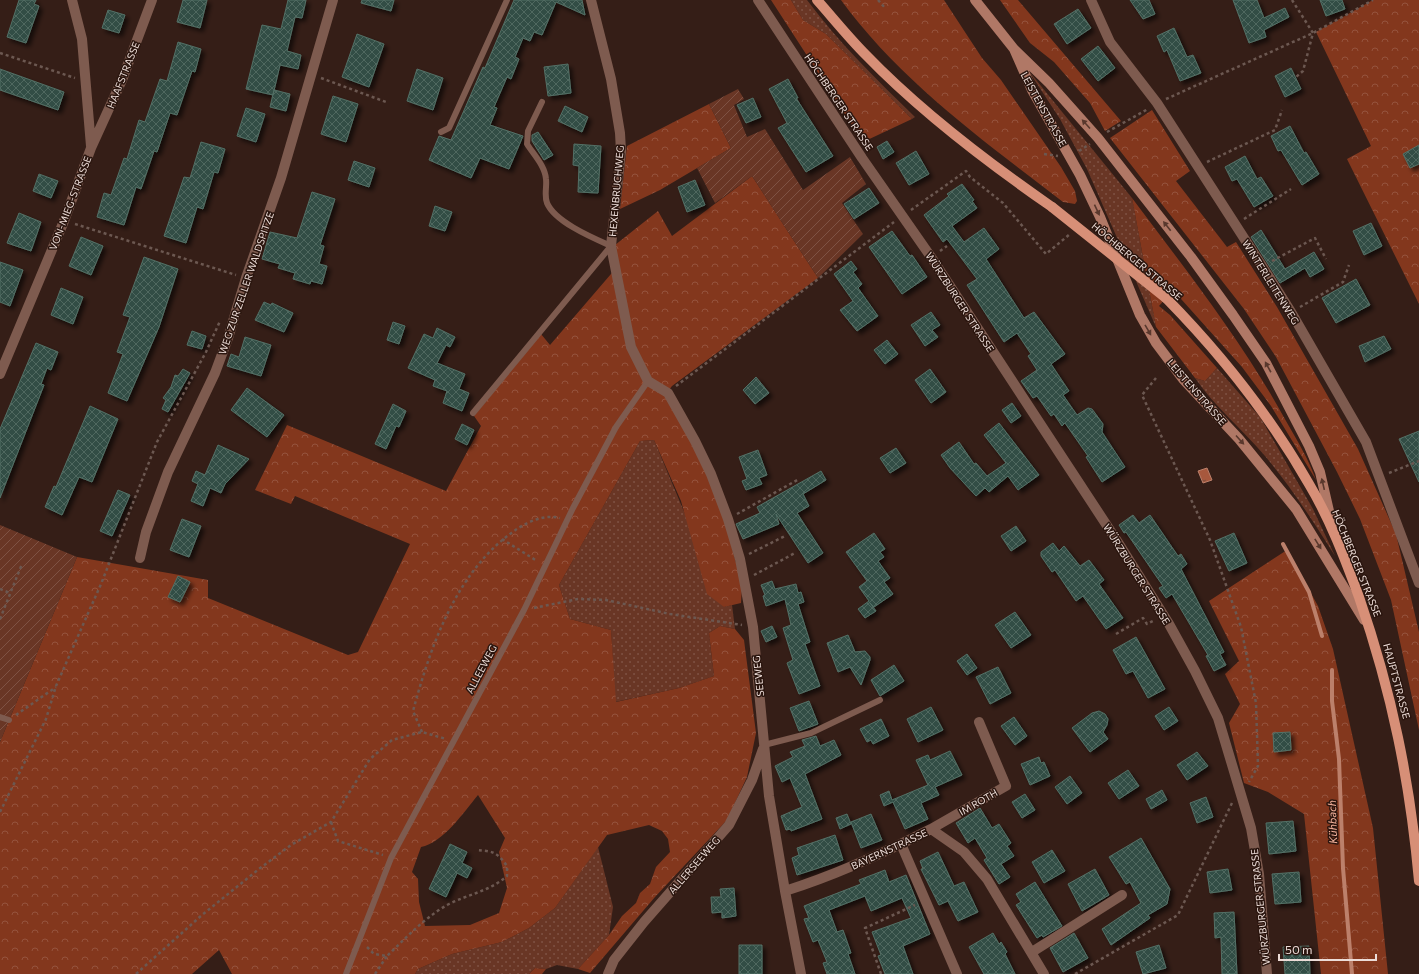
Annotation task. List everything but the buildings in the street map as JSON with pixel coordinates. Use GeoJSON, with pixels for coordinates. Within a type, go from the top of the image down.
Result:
{"type":"FeatureCollection","features":[{"type":"Feature","properties":{"kind":"main road","name":"HÖCHBERGER STRASSE"},"geometry":{"type":"LineString","coordinates":[[817,0],[865,55],[911,98],[1166,298],[1219,355],[1264,412],[1310,485],[1335,536],[1370,629]]}},
{"type":"Feature","properties":{"kind":"main road","name":"LEISTENSTRASSE"},"geometry":{"type":"LineString","coordinates":[[975,0],[1014,49],[1049,83],[1098,138],[1191,257],[1266,363],[1309,446],[1320,472],[1335,536]]}},
{"type":"Feature","properties":{"kind":"main road","name":"LEISTENSTRASSE"},"geometry":{"type":"LineString","coordinates":[[1014,49],[1032,90],[1080,175],[1100,217],[1140,315],[1156,343],[1183,378],[1264,467],[1296,509],[1370,629]]}},
{"type":"Feature","properties":{"kind":"main road","name":"HAUPTSTRASSE"},"geometry":{"type":"LineString","coordinates":[[1370,629],[1386,680],[1398,729],[1408,784],[1419,881]]}},
{"type":"Feature","properties":{"kind":"street","name":"VON-MIEG-STRASSE"},"geometry":{"type":"LineString","coordinates":[[0,374],[64,221],[91,148],[82,39],[72,0]]}},
{"type":"Feature","properties":{"kind":"street","name":"HAAFSTRASSE"},"geometry":{"type":"LineString","coordinates":[[91,148],[122,80],[152,0]]}},
{"type":"Feature","properties":{"kind":"street","name":"WEG ZUR ZELLER WALDSPITZE"},"geometry":{"type":"LineString","coordinates":[[140,558],[146,532],[168,472],[215,373],[228,338],[281,178],[333,0]]}},
{"type":"Feature","properties":{"kind":"street","name":"HEXENBRUCHWEG"},"geometry":{"type":"LineString","coordinates":[[591,0],[611,79],[620,133],[620,151],[611,246],[631,347],[648,381]]}},
{"type":"Feature","properties":{"kind":"street","name":"HÖCHBERGER STRASSE"},"geometry":{"type":"LineString","coordinates":[[758,0],[803,70],[903,216]]}},
{"type":"Feature","properties":{"kind":"street","name":"WINTERLEITENWEG"},"geometry":{"type":"LineString","coordinates":[[1091,0],[1110,42],[1157,103],[1198,166],[1291,312],[1366,442],[1419,583]]}},
{"type":"Feature","properties":{"kind":"street","name":"WÜRZBURGER STRASSE"},"geometry":{"type":"LineString","coordinates":[[903,216],[1119,544],[1160,610],[1195,671],[1218,718],[1251,828],[1259,874],[1267,974]]}},
{"type":"Feature","properties":{"kind":"street"},"geometry":{"type":"LineString","coordinates":[[648,381],[668,393]]}},
{"type":"Feature","properties":{"kind":"street","name":"SEEWEG"},"geometry":{"type":"LineString","coordinates":[[668,393],[711,474],[728,519],[745,580],[753,627],[769,796],[801,974]]}},
{"type":"Feature","properties":{"kind":"street","name":"IM ROTH"},"geometry":{"type":"LineString","coordinates":[[931,828],[1006,786],[979,722]]}},
{"type":"Feature","properties":{"kind":"street","name":"ALLERSEEWEG"},"geometry":{"type":"LineString","coordinates":[[608,974],[614,960],[644,922],[729,825],[752,780],[764,745]]}},
{"type":"Feature","properties":{"kind":"street","name":"BAYERNSTRASSE"},"geometry":{"type":"LineString","coordinates":[[785,891],[818,881],[901,844],[931,828],[964,852],[987,879],[1044,974]]}},
{"type":"Feature","properties":{"kind":"street"},"geometry":{"type":"LineString","coordinates":[[901,844],[958,974]]}},
{"type":"Feature","properties":{"kind":"street"},"geometry":{"type":"LineString","coordinates":[[1032,952],[1122,896]]}},
{"type":"Feature","properties":{"kind":"lane"},"geometry":{"type":"LineString","coordinates":[[441,132],[449,128],[507,0]]}},
{"type":"Feature","properties":{"kind":"lane"},"geometry":{"type":"LineString","coordinates":[[473,413],[611,246],[588,236],[564,222],[548,204],[545,194],[546,179],[542,166],[527,144],[528,131],[542,102]]}},
{"type":"Feature","properties":{"kind":"lane","name":"ALLEEWEG"},"geometry":{"type":"LineString","coordinates":[[346,974],[361,932],[391,858],[524,610],[616,427],[648,381]]}},
{"type":"Feature","properties":{"kind":"lane"},"geometry":{"type":"LineString","coordinates":[[764,745],[811,733],[880,700]]}},
{"type":"Feature","properties":{"kind":"lane"},"geometry":{"type":"LineString","coordinates":[[0,717],[9,720]]}},
{"type":"Feature","properties":{"kind":"path"},"geometry":{"type":"LineString","coordinates":[[878,0],[886,9]]}},
{"type":"Feature","properties":{"kind":"path"},"geometry":{"type":"LineString","coordinates":[[1292,0],[1313,33],[1303,71],[1296,77]]}},
{"type":"Feature","properties":{"kind":"path"},"geometry":{"type":"LineString","coordinates":[[1098,138],[1157,103],[1313,33],[1373,0]]}},
{"type":"Feature","properties":{"kind":"path"},"geometry":{"type":"LineString","coordinates":[[0,53],[66,75]]}},
{"type":"Feature","properties":{"kind":"path"},"geometry":{"type":"LineString","coordinates":[[322,79],[386,102]]}},
{"type":"Feature","properties":{"kind":"path"},"geometry":{"type":"LineString","coordinates":[[1198,166],[1275,130],[1282,110]]}},
{"type":"Feature","properties":{"kind":"path"},"geometry":{"type":"LineString","coordinates":[[668,393],[903,216],[966,171],[1003,203],[1046,254],[1071,234]]}},
{"type":"Feature","properties":{"kind":"path"},"geometry":{"type":"LineString","coordinates":[[1235,224],[1291,189]]}},
{"type":"Feature","properties":{"kind":"path"},"geometry":{"type":"LineString","coordinates":[[64,221],[234,274]]}},
{"type":"Feature","properties":{"kind":"path"},"geometry":{"type":"LineString","coordinates":[[1262,266],[1315,238],[1326,259]]}},
{"type":"Feature","properties":{"kind":"path"},"geometry":{"type":"LineString","coordinates":[[1291,312],[1343,282],[1349,265]]}},
{"type":"Feature","properties":{"kind":"path"},"geometry":{"type":"LineString","coordinates":[[0,812],[46,719],[56,686],[101,584],[157,442],[206,352],[222,316]]}},
{"type":"Feature","properties":{"kind":"path"},"geometry":{"type":"LineString","coordinates":[[1075,974],[1178,915],[1233,801],[1242,795],[1258,766],[1256,703],[1241,627],[1210,540],[1142,395],[1156,378]]}},
{"type":"Feature","properties":{"kind":"path"},"geometry":{"type":"LineString","coordinates":[[1379,477],[1419,461]]}},
{"type":"Feature","properties":{"kind":"path"},"geometry":{"type":"LineString","coordinates":[[728,519],[799,479]]}},
{"type":"Feature","properties":{"kind":"path"},"geometry":{"type":"LineString","coordinates":[[422,732],[413,711],[424,669],[457,595],[474,568],[502,539],[525,523],[543,517],[557,517],[568,520]]}},
{"type":"Feature","properties":{"kind":"path"},"geometry":{"type":"LineString","coordinates":[[740,559],[785,536]]}},
{"type":"Feature","properties":{"kind":"path"},"geometry":{"type":"LineString","coordinates":[[502,539],[545,566]]}},
{"type":"Feature","properties":{"kind":"path"},"geometry":{"type":"LineString","coordinates":[[745,580],[795,553]]}},
{"type":"Feature","properties":{"kind":"path"},"geometry":{"type":"LineString","coordinates":[[0,619],[22,564]]}},
{"type":"Feature","properties":{"kind":"path"},"geometry":{"type":"LineString","coordinates":[[0,589],[10,593]]}},
{"type":"Feature","properties":{"kind":"path"},"geometry":{"type":"LineString","coordinates":[[524,610],[578,599],[606,600],[670,614],[753,627]]}},
{"type":"Feature","properties":{"kind":"path"},"geometry":{"type":"LineString","coordinates":[[1116,634],[1143,618],[1147,624],[1153,621],[1150,616],[1160,610]]}},
{"type":"Feature","properties":{"kind":"path"},"geometry":{"type":"LineString","coordinates":[[9,720],[56,686]]}},
{"type":"Feature","properties":{"kind":"path"},"geometry":{"type":"LineString","coordinates":[[136,974],[202,915],[259,869],[291,845],[331,822],[370,759],[392,740],[422,732],[454,742]]}},
{"type":"Feature","properties":{"kind":"path"},"geometry":{"type":"LineString","coordinates":[[331,822],[338,841],[391,858]]}},
{"type":"Feature","properties":{"kind":"path"},"geometry":{"type":"LineString","coordinates":[[375,974],[388,956],[424,920],[450,904],[496,885],[506,876],[507,866],[502,858],[492,851],[476,850]]}},
{"type":"Feature","properties":{"kind":"path"},"geometry":{"type":"LineString","coordinates":[[881,974],[865,928],[904,910]]}},
{"type":"Feature","properties":{"kind":"path"},"geometry":{"type":"LineString","coordinates":[[361,932],[364,943],[374,954],[388,956]]}},
{"type":"Feature","properties":{"kind":"shaded area"},"geometry":{"type":"Polygon","coordinates":[[[791,0],[807,0],[845,46],[915,117],[912,119],[826,34],[803,20],[791,0]]]}},
{"type":"Feature","properties":{"kind":"shaded area"},"geometry":{"type":"Polygon","coordinates":[[[1028,70],[1132,198],[1156,327],[1087,169],[1060,119],[1028,70]]]}},
{"type":"Feature","properties":{"kind":"shaded area"},"geometry":{"type":"Polygon","coordinates":[[[738,89],[744,99],[734,105],[747,137],[765,129],[803,190],[850,157],[866,184],[842,203],[863,234],[818,278],[752,176],[715,203],[697,168],[731,148],[709,104],[738,89]]]}},
{"type":"Feature","properties":{"kind":"shaded area"},"geometry":{"type":"Polygon","coordinates":[[[1217,368],[1260,417],[1313,509],[1335,556],[1302,504],[1275,468],[1211,399],[1195,378],[1205,381],[1217,368]]]}},
{"type":"Feature","properties":{"kind":"shaded area"},"geometry":{"type":"Polygon","coordinates":[[[654,440],[724,607],[732,605],[735,629],[720,626],[709,633],[714,676],[679,688],[615,702],[611,630],[570,619],[559,585],[640,441],[654,440]]]}},
{"type":"Feature","properties":{"kind":"shaded area"},"geometry":{"type":"Polygon","coordinates":[[[0,525],[77,557],[0,742],[0,525]]]}},
{"type":"Feature","properties":{"kind":"shaded area"},"geometry":{"type":"Polygon","coordinates":[[[598,847],[613,907],[609,935],[578,969],[557,965],[546,969],[535,968],[529,974],[415,974],[418,969],[452,954],[502,942],[529,928],[555,908],[598,847]]]}},
{"type":"Feature","properties":{"kind":"green space"},"geometry":{"type":"Polygon","coordinates":[[[771,0],[791,0],[803,20],[826,34],[912,119],[863,142],[771,0]]]}},
{"type":"Feature","properties":{"kind":"green space"},"geometry":{"type":"Polygon","coordinates":[[[841,0],[944,0],[982,58],[1001,80],[1061,167],[1075,191],[1077,201],[1075,204],[1063,202],[944,108],[889,57],[841,0]]]}},
{"type":"Feature","properties":{"kind":"green space"},"geometry":{"type":"Polygon","coordinates":[[[1000,0],[1018,0],[1121,121],[1105,131],[1090,103],[1054,62],[1030,43],[1000,0]]]}},
{"type":"Feature","properties":{"kind":"green space"},"geometry":{"type":"Polygon","coordinates":[[[1373,0],[1419,0],[1419,304],[1347,159],[1371,146],[1316,32],[1373,0]]]}},
{"type":"Feature","properties":{"kind":"green space"},"geometry":{"type":"Polygon","coordinates":[[[709,104],[731,148],[660,190],[620,209],[627,146],[709,104]]]}},
{"type":"Feature","properties":{"kind":"green space"},"geometry":{"type":"Polygon","coordinates":[[[1152,110],[1190,171],[1176,181],[1227,247],[1236,242],[1277,307],[1358,449],[1396,534],[1419,632],[1419,730],[1391,600],[1360,519],[1337,472],[1276,357],[1244,309],[1110,138],[1152,110]]]}},
{"type":"Feature","properties":{"kind":"green space"},"geometry":{"type":"Polygon","coordinates":[[[752,176],[818,278],[672,386],[665,395],[699,455],[726,524],[742,586],[741,603],[724,607],[707,594],[681,501],[654,440],[640,441],[559,585],[570,619],[611,630],[616,702],[679,688],[714,676],[709,633],[720,626],[735,629],[744,640],[756,733],[747,777],[727,820],[655,897],[590,973],[578,969],[609,935],[622,916],[636,903],[640,893],[650,884],[656,867],[670,852],[668,839],[662,831],[649,825],[607,835],[555,908],[529,928],[502,942],[452,954],[418,969],[415,974],[232,974],[219,950],[192,974],[0,974],[0,742],[77,557],[208,580],[208,598],[348,655],[358,652],[410,544],[295,496],[291,504],[255,490],[287,425],[446,491],[481,426],[474,416],[541,334],[550,345],[617,267],[615,245],[658,211],[672,236],[752,176]],[[478,795],[460,818],[445,833],[437,840],[421,847],[412,872],[418,879],[419,902],[425,926],[470,925],[499,913],[507,888],[499,852],[505,838],[478,795]]]}},
{"type":"Feature","properties":{"kind":"green space"},"geometry":{"type":"Polygon","coordinates":[[[1132,198],[1233,335],[1269,392],[1310,465],[1316,480],[1271,406],[1242,367],[1173,290],[1159,306],[1170,315],[1217,368],[1205,381],[1195,378],[1156,327],[1132,198]]]}},
{"type":"Feature","properties":{"kind":"green space"},"geometry":{"type":"Polygon","coordinates":[[[1287,550],[1318,606],[1333,649],[1373,828],[1388,974],[1321,974],[1304,814],[1268,792],[1244,783],[1229,723],[1240,704],[1225,674],[1239,661],[1209,601],[1287,550]]]}},
{"type":"Feature","properties":{"kind":"green space"},"geometry":{"type":"Polygon","coordinates":[[[535,968],[546,969],[542,974],[529,974],[535,968]]]}},
{"type":"Feature","properties":{"kind":"water"},"geometry":{"type":"Polygon","coordinates":[[[1207,468],[1212,480],[1203,483],[1198,471],[1207,468]]]}},
{"type":"Feature","properties":{"kind":"waterway","name":"Kühbach"},"geometry":{"type":"LineString","coordinates":[[1283,544],[1309,592],[1322,636]]}},
{"type":"Feature","properties":{"kind":"waterway","name":"Kühbach"},"geometry":{"type":"LineString","coordinates":[[1332,670],[1332,701],[1339,759],[1343,868],[1352,974]]}}]}
